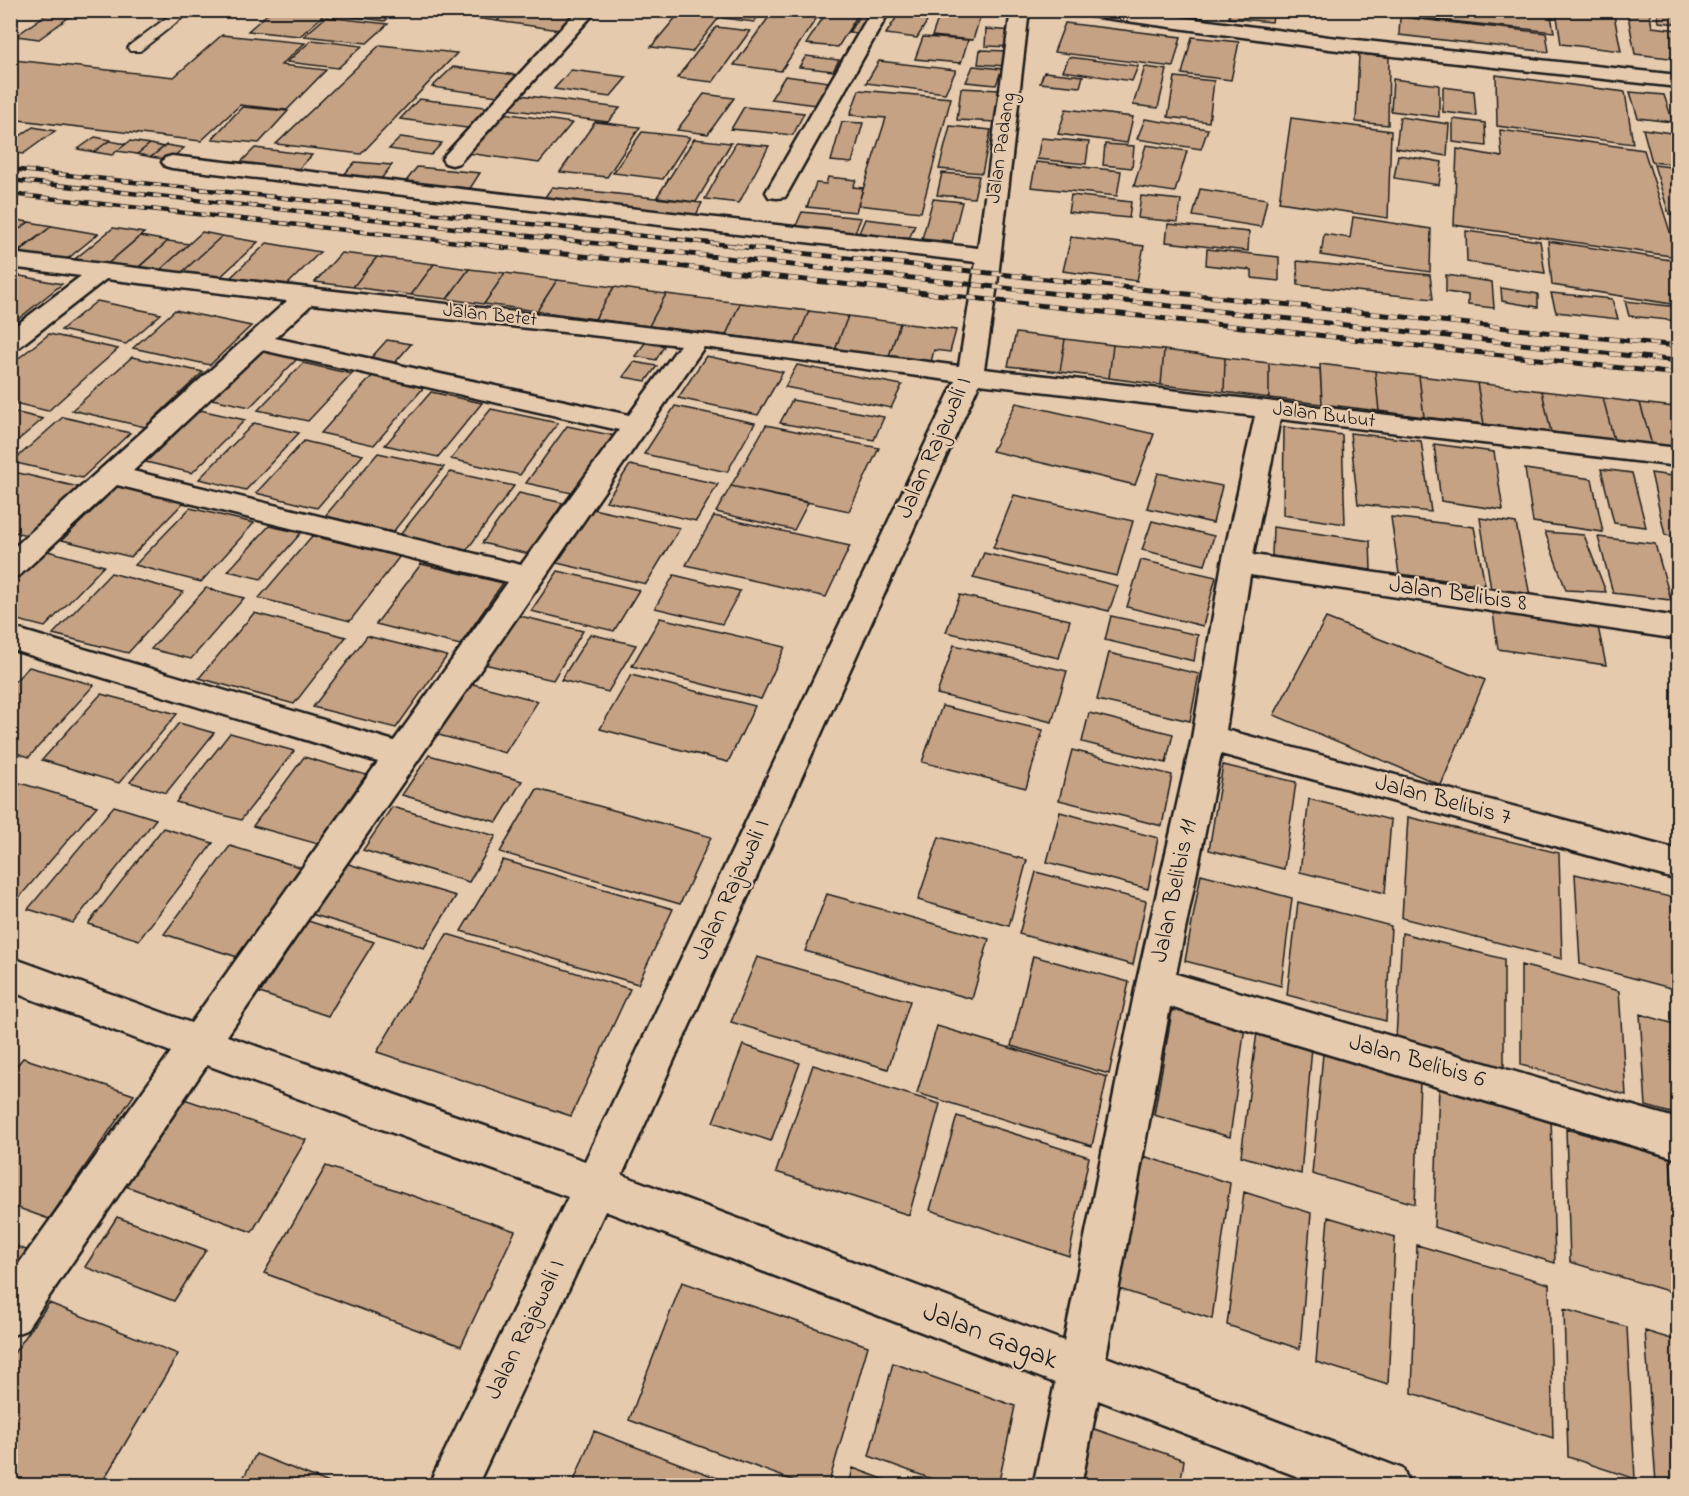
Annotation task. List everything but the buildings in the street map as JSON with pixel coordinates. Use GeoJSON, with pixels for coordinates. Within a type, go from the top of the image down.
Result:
{"type":"FeatureCollection","features":[{"type":"Feature","properties":{"kind":"street"},"geometry":{"type":"LineString","coordinates":[[453,159],[588,10]]}},
{"type":"Feature","properties":{"kind":"street"},"geometry":{"type":"LineString","coordinates":[[777,192],[881,10]]}},
{"type":"Feature","properties":{"kind":"street","name":"Jalan Padang"},"geometry":{"type":"LineString","coordinates":[[984,285],[1020,10]]}},
{"type":"Feature","properties":{"kind":"street"},"geometry":{"type":"LineString","coordinates":[[1083,10],[1329,43],[1678,81]]}},
{"type":"Feature","properties":{"kind":"street"},"geometry":{"type":"LineString","coordinates":[[172,162],[988,256]]}},
{"type":"Feature","properties":{"kind":"street","name":"Jalan Betet"},"geometry":{"type":"LineString","coordinates":[[10,260],[306,296],[698,339],[970,375]]}},
{"type":"Feature","properties":{"kind":"street"},"geometry":{"type":"LineString","coordinates":[[10,342],[103,270]]}},
{"type":"Feature","properties":{"kind":"street","name":"Jalan Rajawali I"},"geometry":{"type":"LineString","coordinates":[[452,1485],[595,1186],[970,375],[984,285]]}},
{"type":"Feature","properties":{"kind":"street"},"geometry":{"type":"LineString","coordinates":[[10,568],[114,475],[306,296]]}},
{"type":"Feature","properties":{"kind":"street"},"geometry":{"type":"LineString","coordinates":[[10,1314],[401,756],[698,339]]}},
{"type":"Feature","properties":{"kind":"street"},"geometry":{"type":"LineString","coordinates":[[258,342],[635,425]]}},
{"type":"Feature","properties":{"kind":"street","name":"Jalan Bubut"},"geometry":{"type":"LineString","coordinates":[[970,375],[1678,457]]}},
{"type":"Feature","properties":{"kind":"street","name":"Jalan Belibis 11"},"geometry":{"type":"LineString","coordinates":[[1057,1485],[1155,985],[1208,738],[1237,563],[1269,410]]}},
{"type":"Feature","properties":{"kind":"street"},"geometry":{"type":"LineString","coordinates":[[114,475],[529,577]]}},
{"type":"Feature","properties":{"kind":"street","name":"Jalan Belibis 8"},"geometry":{"type":"LineString","coordinates":[[1237,563],[1678,628]]}},
{"type":"Feature","properties":{"kind":"street"},"geometry":{"type":"LineString","coordinates":[[10,638],[401,756]]}},
{"type":"Feature","properties":{"kind":"street","name":"Jalan Belibis 7"},"geometry":{"type":"LineString","coordinates":[[1208,738],[1678,865]]}},
{"type":"Feature","properties":{"kind":"street","name":"Jalan Gagak"},"geometry":{"type":"LineString","coordinates":[[10,974],[595,1186],[1386,1485]]}},
{"type":"Feature","properties":{"kind":"street","name":"Jalan Belibis 6"},"geometry":{"type":"LineString","coordinates":[[1155,985],[1678,1139]]}},
{"type":"Feature","properties":{"kind":"lane"},"geometry":{"type":"LineString","coordinates":[[135,48],[186,10]]}},
{"type":"Feature","properties":{"kind":"railway"},"geometry":{"type":"LineString","coordinates":[[10,169],[748,247]]}},
{"type":"Feature","properties":{"kind":"railway"},"geometry":{"type":"LineString","coordinates":[[10,180],[630,247]]}},
{"type":"Feature","properties":{"kind":"railway"},"geometry":{"type":"LineString","coordinates":[[10,194],[504,247]]}},
{"type":"Feature","properties":{"kind":"railway"},"geometry":{"type":"LineString","coordinates":[[490,246],[1678,374]]}},
{"type":"Feature","properties":{"kind":"railway"},"geometry":{"type":"LineString","coordinates":[[616,246],[1678,361]]}},
{"type":"Feature","properties":{"kind":"railway"},"geometry":{"type":"LineString","coordinates":[[734,246],[1678,346]]}}]}
